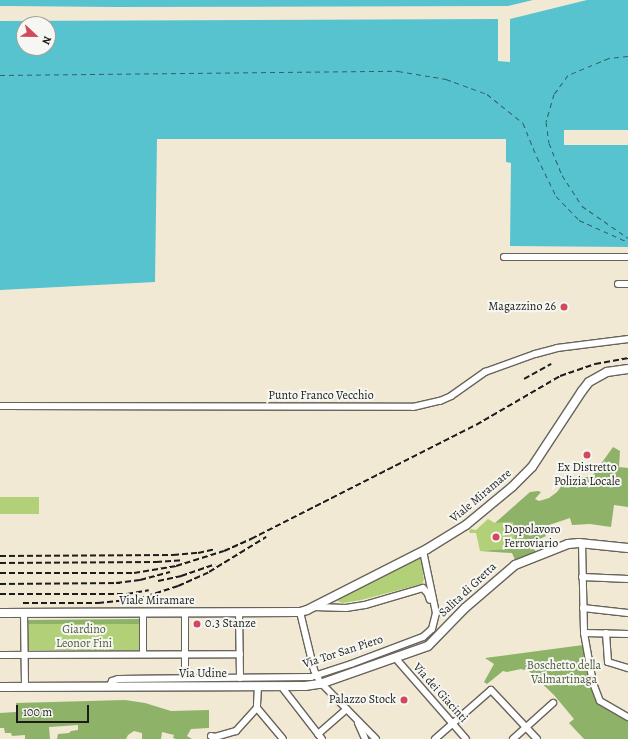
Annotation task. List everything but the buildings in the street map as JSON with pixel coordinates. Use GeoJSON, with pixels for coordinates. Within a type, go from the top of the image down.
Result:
{"type":"FeatureCollection","features":[{"type":"Feature","properties":{"kind":"main road","name":"Viale Miramare"},"geometry":{"type":"LineString","coordinates":[[0,613],[300,612],[314,607],[423,551],[466,525],[523,476],[538,459],[589,382],[607,372],[628,369]]}},
{"type":"Feature","properties":{"kind":"main road","name":"Salita di Gretta"},"geometry":{"type":"LineString","coordinates":[[396,655],[424,648],[432,643],[465,608],[509,569],[568,544],[582,543],[628,548]]}},
{"type":"Feature","properties":{"kind":"main road","name":"Via Udine"},"geometry":{"type":"LineString","coordinates":[[0,687],[309,686],[325,683],[396,655]]}},
{"type":"Feature","properties":{"kind":"street"},"geometry":{"type":"LineString","coordinates":[[504,257],[628,257]]}},
{"type":"Feature","properties":{"kind":"street"},"geometry":{"type":"LineString","coordinates":[[618,284],[628,284]]}},
{"type":"Feature","properties":{"kind":"street","name":"Punto Franco Vecchio"},"geometry":{"type":"LineString","coordinates":[[0,406],[413,407],[451,396],[485,372],[535,354],[557,348],[628,339]]}},
{"type":"Feature","properties":{"kind":"street"},"geometry":{"type":"LineString","coordinates":[[582,543],[584,633],[590,672],[600,701],[628,717]]}},
{"type":"Feature","properties":{"kind":"street","name":"Via Tor San Piero"},"geometry":{"type":"LineString","coordinates":[[108,687],[110,683],[116,680],[185,678],[318,678],[396,655],[427,634],[435,621],[435,610],[423,551]]}},
{"type":"Feature","properties":{"kind":"street"},"geometry":{"type":"LineString","coordinates":[[582,576],[628,579]]}},
{"type":"Feature","properties":{"kind":"street","name":"Viale Miramare"},"geometry":{"type":"LineString","coordinates":[[314,607],[346,608],[423,588],[428,594],[432,607],[435,610]]}},
{"type":"Feature","properties":{"kind":"street"},"geometry":{"type":"LineString","coordinates":[[583,608],[628,613]]}},
{"type":"Feature","properties":{"kind":"street"},"geometry":{"type":"LineString","coordinates":[[239,612],[240,678]]}},
{"type":"Feature","properties":{"kind":"street"},"geometry":{"type":"LineString","coordinates":[[300,612],[318,678]]}},
{"type":"Feature","properties":{"kind":"street"},"geometry":{"type":"LineString","coordinates":[[24,613],[25,687]]}},
{"type":"Feature","properties":{"kind":"street"},"geometry":{"type":"LineString","coordinates":[[143,613],[143,654]]}},
{"type":"Feature","properties":{"kind":"street"},"geometry":{"type":"LineString","coordinates":[[185,613],[185,678]]}},
{"type":"Feature","properties":{"kind":"street"},"geometry":{"type":"LineString","coordinates":[[584,633],[628,634]]}},
{"type":"Feature","properties":{"kind":"street"},"geometry":{"type":"LineString","coordinates":[[606,633],[608,662],[628,668]]}},
{"type":"Feature","properties":{"kind":"street"},"geometry":{"type":"LineString","coordinates":[[0,654],[240,654]]}},
{"type":"Feature","properties":{"kind":"street","name":"Via dei Giacinti"},"geometry":{"type":"LineString","coordinates":[[396,655],[466,739]]}},
{"type":"Feature","properties":{"kind":"street"},"geometry":{"type":"LineString","coordinates":[[211,736],[215,738],[236,730],[257,708],[258,686]]}},
{"type":"Feature","properties":{"kind":"street"},"geometry":{"type":"LineString","coordinates":[[281,686],[320,736],[347,709]]}},
{"type":"Feature","properties":{"kind":"street"},"geometry":{"type":"LineString","coordinates":[[324,686],[376,739]]}},
{"type":"Feature","properties":{"kind":"street"},"geometry":{"type":"LineString","coordinates":[[435,739],[491,690],[537,739]]}},
{"type":"Feature","properties":{"kind":"street"},"geometry":{"type":"LineString","coordinates":[[513,739],[553,703]]}},
{"type":"Feature","properties":{"kind":"street"},"geometry":{"type":"LineString","coordinates":[[257,708],[283,739]]}},
{"type":"Feature","properties":{"kind":"street"},"geometry":{"type":"LineString","coordinates":[[356,718],[365,739]]}},
{"type":"Feature","properties":{"kind":"green space"},"geometry":{"type":"Polygon","coordinates":[[[613,447],[620,451],[619,467],[628,468],[628,507],[614,505],[611,527],[590,524],[572,525],[570,518],[543,527],[546,536],[533,542],[536,554],[516,562],[512,553],[480,551],[516,548],[513,522],[495,523],[530,492],[541,492],[535,499],[539,501],[549,498],[557,492],[568,477],[589,477],[593,475],[613,447]]]}},
{"type":"Feature","properties":{"kind":"green space"},"geometry":{"type":"Polygon","coordinates":[[[0,497],[39,497],[39,514],[0,514],[0,497]]]}},
{"type":"Feature","properties":{"kind":"green space","name":"Dopolavoro Ferroviario"},"geometry":{"type":"Polygon","coordinates":[[[488,519],[495,523],[513,522],[517,548],[480,551],[476,533],[470,533],[469,531],[471,529],[476,530],[488,519]]]}},
{"type":"Feature","properties":{"kind":"green space"},"geometry":{"type":"Polygon","coordinates":[[[421,557],[425,573],[423,574],[424,580],[422,584],[361,600],[343,603],[335,600],[421,557]]]}},
{"type":"Feature","properties":{"kind":"green space"},"geometry":{"type":"Polygon","coordinates":[[[139,619],[139,624],[28,624],[28,620],[139,619]]]}},
{"type":"Feature","properties":{"kind":"green space","name":"Giardino Leonor Fini"},"geometry":{"type":"Polygon","coordinates":[[[28,624],[139,624],[139,650],[28,650],[28,624]]]}},
{"type":"Feature","properties":{"kind":"green space","name":"Boschetto della Valmartinaga"},"geometry":{"type":"Polygon","coordinates":[[[583,645],[589,676],[597,700],[628,720],[628,739],[584,739],[569,723],[574,719],[554,695],[529,671],[521,669],[507,672],[503,671],[487,684],[484,682],[494,664],[485,658],[583,645]]]}},
{"type":"Feature","properties":{"kind":"green space"},"geometry":{"type":"Polygon","coordinates":[[[125,700],[145,703],[171,711],[209,710],[209,728],[191,729],[187,736],[192,739],[176,739],[173,738],[174,735],[162,732],[161,739],[142,739],[142,733],[134,731],[128,735],[126,739],[57,739],[58,734],[78,730],[78,725],[49,727],[50,739],[25,739],[25,735],[12,736],[11,733],[5,733],[4,728],[0,728],[0,713],[16,712],[16,703],[125,700]]]}},
{"type":"Feature","properties":{"kind":"water"},"geometry":{"type":"Polygon","coordinates":[[[0,0],[628,0],[628,130],[564,130],[564,145],[628,145],[628,247],[510,246],[511,163],[506,162],[506,139],[157,139],[155,282],[0,290],[0,0]]]}},
{"type":"Feature","properties":{"kind":"pier"},"geometry":{"type":"Polygon","coordinates":[[[533,0],[587,0],[510,19],[510,62],[498,61],[498,19],[56,21],[56,16],[16,16],[16,21],[0,21],[0,6],[508,6],[533,0]]]}},
{"type":"Feature","properties":{"kind":"ferry route"},"geometry":{"type":"LineString","coordinates":[[628,56],[609,58],[568,75],[554,94],[546,122],[549,143],[562,175],[582,206],[628,238]]}},
{"type":"Feature","properties":{"kind":"ferry route"},"geometry":{"type":"LineString","coordinates":[[0,75],[398,71],[446,79],[487,94],[523,123],[537,157],[556,196],[579,220],[628,242]]}},
{"type":"Feature","properties":{"kind":"railway"},"geometry":{"type":"LineString","coordinates":[[0,573],[134,573],[176,566],[224,551],[251,539],[476,425],[560,376],[595,364],[628,358]]}},
{"type":"Feature","properties":{"kind":"railway"},"geometry":{"type":"LineString","coordinates":[[524,379],[551,364]]}},
{"type":"Feature","properties":{"kind":"railway"},"geometry":{"type":"LineString","coordinates":[[23,603],[98,603],[138,599],[178,586],[209,572],[266,537]]}},
{"type":"Feature","properties":{"kind":"railway"},"geometry":{"type":"LineString","coordinates":[[0,556],[173,555],[198,553],[215,549]]}},
{"type":"Feature","properties":{"kind":"railway"},"geometry":{"type":"LineString","coordinates":[[0,563],[156,562],[182,560]]}},
{"type":"Feature","properties":{"kind":"railway"},"geometry":{"type":"LineString","coordinates":[[158,581],[181,576],[215,564]]}},
{"type":"Feature","properties":{"kind":"railway"},"geometry":{"type":"LineString","coordinates":[[116,583],[140,580],[170,572]]}},
{"type":"Feature","properties":{"kind":"railway"},"geometry":{"type":"LineString","coordinates":[[0,584],[120,583]]}},
{"type":"Feature","properties":{"kind":"railway"},"geometry":{"type":"LineString","coordinates":[[0,594],[127,594],[149,590]]}},
{"type":"Feature","properties":{"kind":"place","name":"Magazzino 26"},"geometry":{"type":"Point","coordinates":[564,307]}},
{"type":"Feature","properties":{"kind":"place","name":"Ex Distretto Polizia Locale"},"geometry":{"type":"Point","coordinates":[587,455]}},
{"type":"Feature","properties":{"kind":"place","name":"Dopolavoro Ferroviario"},"geometry":{"type":"Point","coordinates":[496,537]}},
{"type":"Feature","properties":{"kind":"place","name":"0.3 Stanze"},"geometry":{"type":"Point","coordinates":[197,624]}},
{"type":"Feature","properties":{"kind":"place","name":"Palazzo Stock"},"geometry":{"type":"Point","coordinates":[404,700]}}]}
